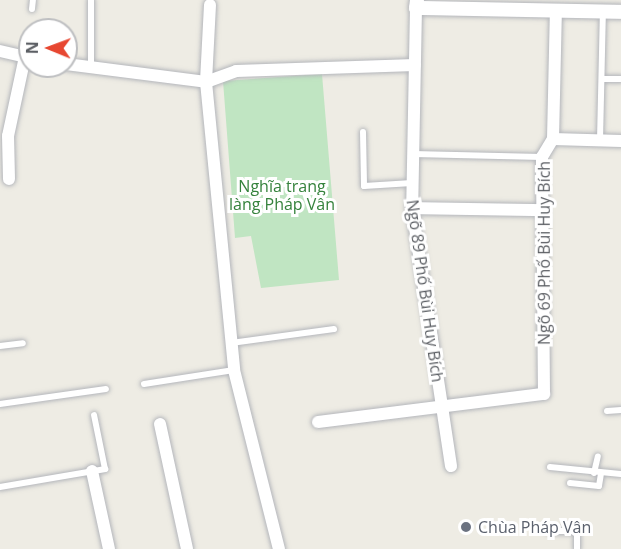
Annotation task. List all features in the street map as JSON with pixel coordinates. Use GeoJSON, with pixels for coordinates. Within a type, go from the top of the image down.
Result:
{"type":"FeatureCollection","features":[{"type":"Feature","properties":{"kind":"street"},"geometry":{"type":"LineString","coordinates":[[416,4],[526,5],[556,11],[621,12]]}},
{"type":"Feature","properties":{"kind":"street","name":"Ngõ 89 Phố Bùi Huy Bích"},"geometry":{"type":"LineString","coordinates":[[416,4],[412,208],[451,466]]}},
{"type":"Feature","properties":{"kind":"street"},"geometry":{"type":"LineString","coordinates":[[210,5],[206,82],[234,370],[279,549]]}},
{"type":"Feature","properties":{"kind":"street","name":"Ngõ 69 Phố Bùi Huy Bích"},"geometry":{"type":"LineString","coordinates":[[440,403],[544,394],[542,157],[553,139],[556,11]]}},
{"type":"Feature","properties":{"kind":"street"},"geometry":{"type":"LineString","coordinates":[[0,51],[18,55]]}},
{"type":"Feature","properties":{"kind":"street"},"geometry":{"type":"LineString","coordinates":[[78,66],[206,82],[236,71],[415,65]]}},
{"type":"Feature","properties":{"kind":"street"},"geometry":{"type":"LineString","coordinates":[[9,179],[8,136],[22,78]]}},
{"type":"Feature","properties":{"kind":"street"},"geometry":{"type":"LineString","coordinates":[[553,139],[621,141]]}},
{"type":"Feature","properties":{"kind":"street"},"geometry":{"type":"LineString","coordinates":[[412,208],[542,210]]}},
{"type":"Feature","properties":{"kind":"street"},"geometry":{"type":"LineString","coordinates":[[318,422],[440,403]]}},
{"type":"Feature","properties":{"kind":"street"},"geometry":{"type":"LineString","coordinates":[[160,424],[187,549]]}},
{"type":"Feature","properties":{"kind":"street"},"geometry":{"type":"LineString","coordinates":[[92,471],[109,549]]}},
{"type":"Feature","properties":{"kind":"lane"},"geometry":{"type":"LineString","coordinates":[[32,9],[33,0]]}},
{"type":"Feature","properties":{"kind":"lane"},"geometry":{"type":"LineString","coordinates":[[91,0],[91,69]]}},
{"type":"Feature","properties":{"kind":"lane"},"geometry":{"type":"LineString","coordinates":[[600,141],[603,12]]}},
{"type":"Feature","properties":{"kind":"lane"},"geometry":{"type":"LineString","coordinates":[[602,79],[621,79]]}},
{"type":"Feature","properties":{"kind":"lane"},"geometry":{"type":"LineString","coordinates":[[363,132],[364,186],[412,183]]}},
{"type":"Feature","properties":{"kind":"lane"},"geometry":{"type":"LineString","coordinates":[[412,154],[542,157]]}},
{"type":"Feature","properties":{"kind":"lane"},"geometry":{"type":"LineString","coordinates":[[231,343],[334,329]]}},
{"type":"Feature","properties":{"kind":"lane"},"geometry":{"type":"LineString","coordinates":[[0,346],[23,343]]}},
{"type":"Feature","properties":{"kind":"lane"},"geometry":{"type":"LineString","coordinates":[[144,384],[234,370]]}},
{"type":"Feature","properties":{"kind":"lane"},"geometry":{"type":"LineString","coordinates":[[0,404],[106,389]]}},
{"type":"Feature","properties":{"kind":"lane"},"geometry":{"type":"LineString","coordinates":[[607,411],[621,410]]}},
{"type":"Feature","properties":{"kind":"lane"},"geometry":{"type":"LineString","coordinates":[[0,487],[105,469],[94,415]]}},
{"type":"Feature","properties":{"kind":"lane"},"geometry":{"type":"LineString","coordinates":[[570,483],[599,486],[598,456]]}},
{"type":"Feature","properties":{"kind":"lane"},"geometry":{"type":"LineString","coordinates":[[550,467],[621,474]]}},
{"type":"Feature","properties":{"kind":"lane"},"geometry":{"type":"LineString","coordinates":[[549,531],[578,531],[577,549]]}},
{"type":"Feature","properties":{"kind":"green space","name":"Nghĩa trang làng Pháp Vân"},"geometry":{"type":"Polygon","coordinates":[[[322,74],[339,280],[261,288],[251,236],[235,238],[223,81],[322,74]]]}},
{"type":"Feature","properties":{"kind":"place","name":"Chùa Pháp Vân"},"geometry":{"type":"Point","coordinates":[466,527]}}]}
